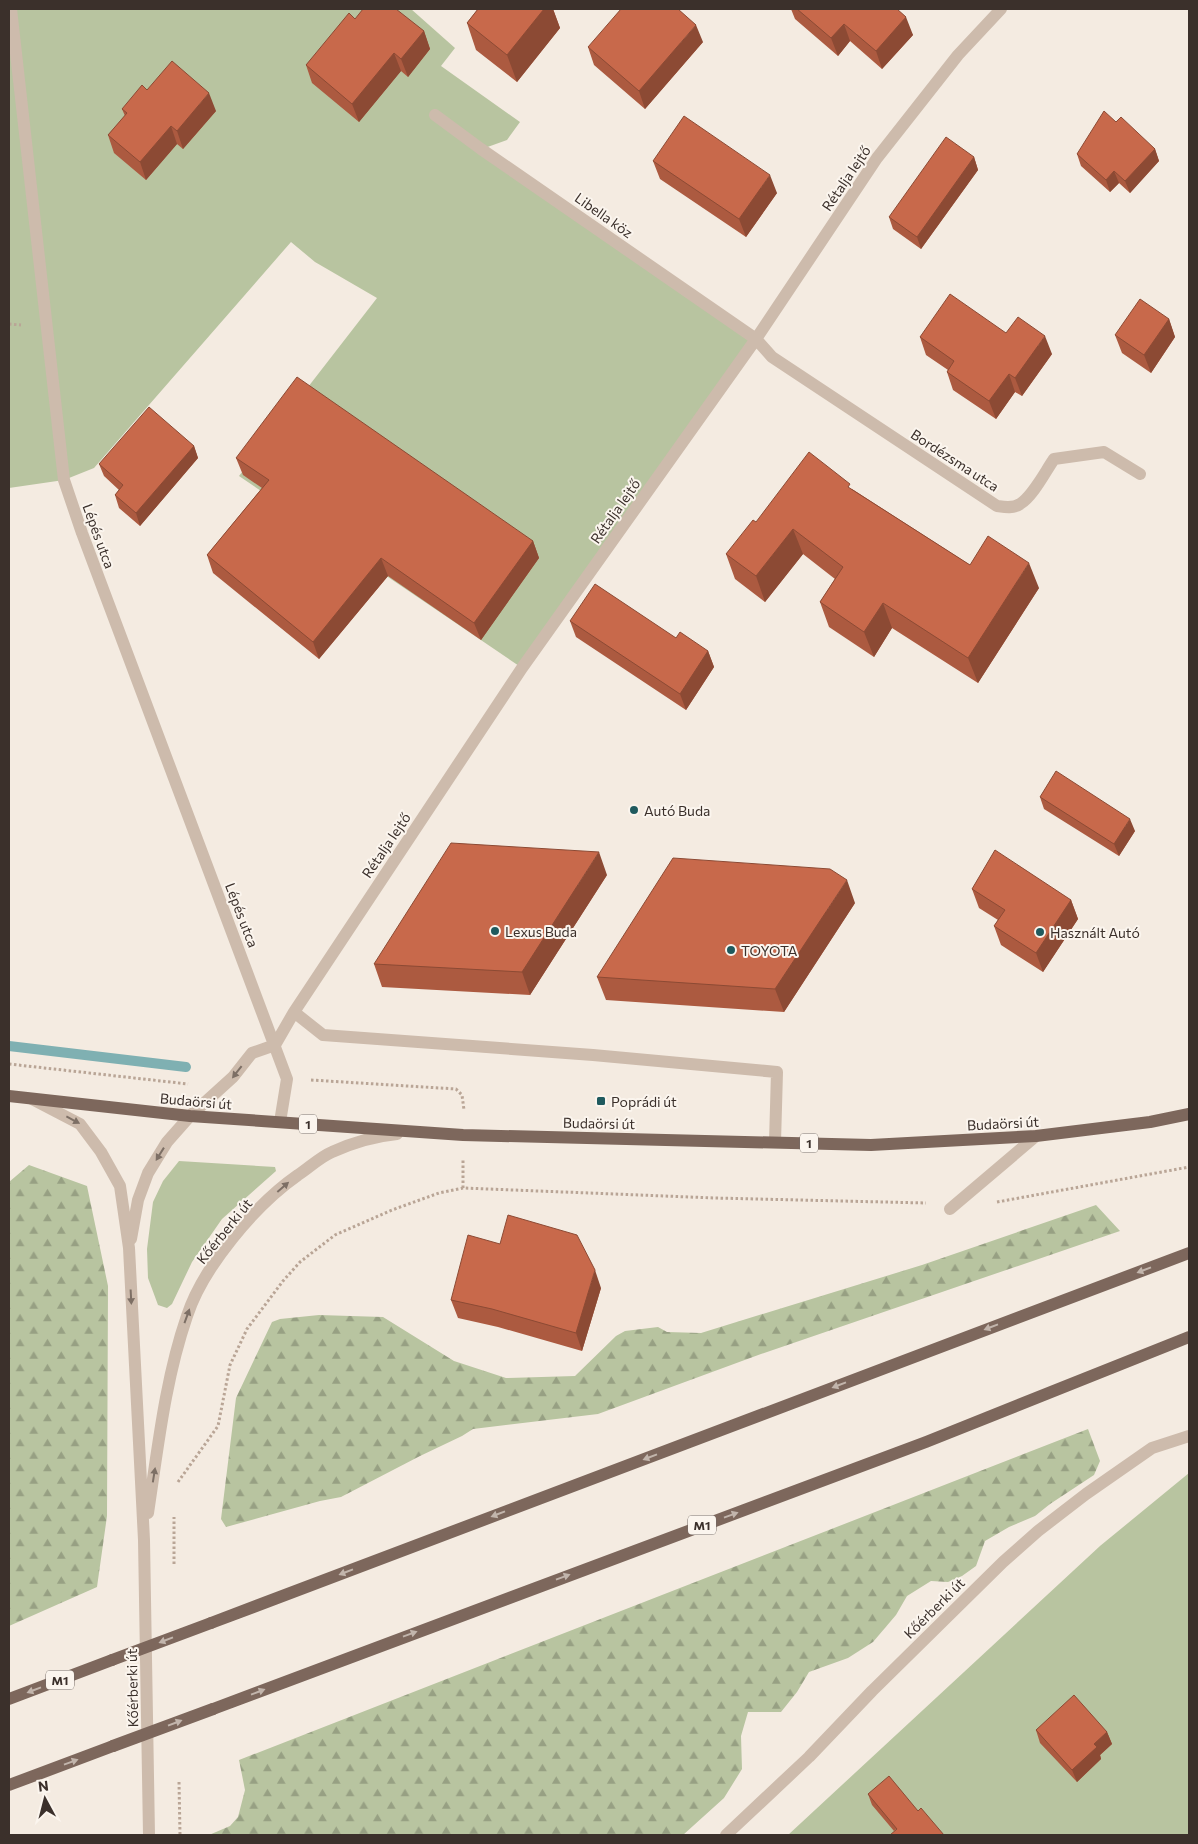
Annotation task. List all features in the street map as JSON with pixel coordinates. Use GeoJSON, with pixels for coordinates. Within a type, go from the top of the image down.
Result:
{"type":"FeatureCollection","features":[{"type":"Feature","properties":{"kind":"main road","name":"Budaörsi út"},"geometry":{"type":"LineString","coordinates":[[9,1096],[190,1116],[464,1135],[871,1145],[1036,1136],[1150,1122],[1189,1114]]}},
{"type":"Feature","properties":{"kind":"main road","name":"M1"},"geometry":{"type":"LineString","coordinates":[[9,1699],[1189,1253]]}},
{"type":"Feature","properties":{"kind":"main road","name":"M1"},"geometry":{"type":"LineString","coordinates":[[9,1785],[926,1442],[1189,1338]]}},
{"type":"Feature","properties":{"kind":"street","name":"Lépés utca"},"geometry":{"type":"LineString","coordinates":[[11,9],[64,480],[82,533],[275,1045],[286,1079]]}},
{"type":"Feature","properties":{"kind":"street","name":"Rétalja lejtő"},"geometry":{"type":"LineString","coordinates":[[275,1045],[294,1012],[522,668],[756,339],[878,158],[958,55],[1001,9]]}},
{"type":"Feature","properties":{"kind":"street","name":"Libella köz"},"geometry":{"type":"LineString","coordinates":[[435,115],[481,149],[756,339]]}},
{"type":"Feature","properties":{"kind":"street","name":"Bordézsma utca"},"geometry":{"type":"LineString","coordinates":[[756,339],[772,357],[997,506],[1009,508],[1020,505],[1030,494],[1054,459],[1104,452],[1140,474]]}},
{"type":"Feature","properties":{"kind":"street"},"geometry":{"type":"LineString","coordinates":[[294,1012],[323,1035],[593,1055],[777,1072],[775,1142]]}},
{"type":"Feature","properties":{"kind":"street","name":"Kőérberki út"},"geometry":{"type":"LineString","coordinates":[[129,1248],[138,1200],[148,1173],[168,1142],[190,1116],[233,1078],[252,1053],[275,1045]]}},
{"type":"Feature","properties":{"kind":"street"},"geometry":{"type":"LineString","coordinates":[[280,1122],[286,1079]]}},
{"type":"Feature","properties":{"kind":"street","name":"Kőérberki út"},"geometry":{"type":"LineString","coordinates":[[30,1098],[80,1124],[101,1152],[120,1186],[129,1248],[144,1540],[149,1835]]}},
{"type":"Feature","properties":{"kind":"street","name":"Kőérberki út"},"geometry":{"type":"LineString","coordinates":[[144,1540],[169,1378],[187,1314],[211,1266],[246,1222],[284,1185],[331,1152],[380,1136],[427,1132]]}},
{"type":"Feature","properties":{"kind":"street"},"geometry":{"type":"LineString","coordinates":[[954,1206],[1036,1136]]}},
{"type":"Feature","properties":{"kind":"street","name":"Kőérberki út"},"geometry":{"type":"LineString","coordinates":[[726,1835],[809,1757],[872,1691],[982,1582],[1031,1537],[1086,1494],[1152,1448],[1189,1436]]}},
{"type":"Feature","properties":{"kind":"path"},"geometry":{"type":"LineString","coordinates":[[9,1064],[191,1084]]}},
{"type":"Feature","properties":{"kind":"path"},"geometry":{"type":"LineString","coordinates":[[286,1079],[456,1089]]}},
{"type":"Feature","properties":{"kind":"path"},"geometry":{"type":"LineString","coordinates":[[174,1488],[218,1426],[230,1364],[247,1329],[300,1262],[334,1235],[439,1192],[463,1188],[480,1188],[954,1206],[995,1202],[1189,1167]]}},
{"type":"Feature","properties":{"kind":"path"},"geometry":{"type":"LineString","coordinates":[[174,1517],[174,1564]]}},
{"type":"Feature","properties":{"kind":"path"},"geometry":{"type":"LineString","coordinates":[[179,1782],[180,1835]]}},
{"type":"Feature","properties":{"kind":"green space"},"geometry":{"type":"Polygon","coordinates":[[[9,9],[411,9],[455,48],[441,66],[520,122],[507,140],[482,149],[756,339],[522,668],[239,476],[377,298],[315,262],[291,242],[94,468],[64,480],[9,488],[9,9]]]}},
{"type":"Feature","properties":{"kind":"green space"},"geometry":{"type":"Polygon","coordinates":[[[179,1161],[275,1167],[276,1171],[222,1219],[192,1262],[172,1304],[167,1308],[158,1305],[148,1278],[147,1249],[153,1202],[163,1181],[179,1161]]]}},
{"type":"Feature","properties":{"kind":"green space"},"geometry":{"type":"Polygon","coordinates":[[[29,1165],[87,1186],[108,1286],[107,1516],[97,1587],[9,1626],[9,1182],[29,1165]]]}},
{"type":"Feature","properties":{"kind":"green space"},"geometry":{"type":"Polygon","coordinates":[[[1096,1205],[1120,1231],[761,1354],[598,1414],[473,1429],[341,1497],[226,1527],[221,1519],[236,1398],[272,1322],[280,1319],[319,1315],[383,1317],[454,1361],[506,1378],[575,1376],[616,1336],[625,1331],[658,1327],[667,1332],[701,1333],[922,1265],[1096,1205]]]}},
{"type":"Feature","properties":{"kind":"green space"},"geometry":{"type":"Polygon","coordinates":[[[1088,1429],[1100,1461],[1094,1475],[1035,1516],[1009,1527],[985,1541],[976,1566],[962,1576],[948,1582],[931,1581],[907,1596],[896,1615],[873,1642],[848,1658],[809,1672],[797,1692],[781,1712],[748,1712],[741,1736],[742,1769],[724,1798],[683,1835],[209,1835],[230,1826],[238,1817],[245,1790],[239,1760],[1088,1429]]]}},
{"type":"Feature","properties":{"kind":"green space"},"geometry":{"type":"Polygon","coordinates":[[[1189,1473],[1189,1835],[788,1835],[1100,1546],[1189,1473]]]}},
{"type":"Feature","properties":{"kind":"building"},"geometry":{"type":"Polygon","coordinates":[[[363,9],[396,9],[424,31],[401,59],[394,53],[352,104],[306,65],[349,13],[355,19],[363,9]]]}},
{"type":"Feature","properties":{"kind":"building"},"geometry":{"type":"Polygon","coordinates":[[[478,9],[544,9],[507,55],[467,23],[478,9]]]}},
{"type":"Feature","properties":{"kind":"building"},"geometry":{"type":"Polygon","coordinates":[[[621,9],[678,9],[696,25],[639,91],[588,47],[621,9]]]}},
{"type":"Feature","properties":{"kind":"building"},"geometry":{"type":"Polygon","coordinates":[[[797,9],[897,9],[906,17],[876,51],[844,24],[831,38],[797,9]]]}},
{"type":"Feature","properties":{"kind":"building"},"geometry":{"type":"Polygon","coordinates":[[[172,61],[209,93],[177,131],[171,126],[140,162],[108,135],[127,113],[122,109],[142,85],[147,90],[172,61]]]}},
{"type":"Feature","properties":{"kind":"building"},"geometry":{"type":"Polygon","coordinates":[[[1104,111],[1116,122],[1121,117],[1155,149],[1125,181],[1114,171],[1106,180],[1077,154],[1104,111]]]}},
{"type":"Feature","properties":{"kind":"building"},"geometry":{"type":"Polygon","coordinates":[[[684,116],[770,175],[739,219],[653,161],[684,116]]]}},
{"type":"Feature","properties":{"kind":"building"},"geometry":{"type":"Polygon","coordinates":[[[946,137],[974,157],[917,237],[889,217],[946,137]]]}},
{"type":"Feature","properties":{"kind":"building"},"geometry":{"type":"Polygon","coordinates":[[[950,294],[1006,333],[1018,317],[1045,336],[1015,378],[1009,374],[989,401],[947,372],[954,361],[920,337],[950,294]]]}},
{"type":"Feature","properties":{"kind":"building"},"geometry":{"type":"Polygon","coordinates":[[[1140,299],[1169,319],[1144,355],[1115,335],[1140,299]]]}},
{"type":"Feature","properties":{"kind":"building"},"geometry":{"type":"Polygon","coordinates":[[[297,377],[533,541],[474,623],[381,558],[313,642],[207,555],[269,480],[236,458],[297,377]]]}},
{"type":"Feature","properties":{"kind":"building"},"geometry":{"type":"Polygon","coordinates":[[[149,407],[194,446],[136,513],[115,495],[123,485],[99,464],[149,407]]]}},
{"type":"Feature","properties":{"kind":"building"},"geometry":{"type":"Polygon","coordinates":[[[809,452],[850,484],[848,487],[970,565],[988,536],[1029,563],[968,658],[883,603],[864,632],[820,602],[843,567],[793,529],[756,576],[726,554],[753,520],[756,522],[809,452]]]}},
{"type":"Feature","properties":{"kind":"building"},"geometry":{"type":"Polygon","coordinates":[[[595,584],[676,638],[680,632],[708,651],[680,694],[570,621],[595,584]]]}},
{"type":"Feature","properties":{"kind":"building"},"geometry":{"type":"Polygon","coordinates":[[[1056,771],[1130,819],[1114,844],[1040,797],[1056,771]]]}},
{"type":"Feature","properties":{"kind":"building","name":"Lexus Buda"},"geometry":{"type":"Polygon","coordinates":[[[451,843],[599,852],[522,972],[374,964],[451,843]]]}},
{"type":"Feature","properties":{"kind":"building"},"geometry":{"type":"Polygon","coordinates":[[[995,850],[1071,900],[1036,953],[994,926],[1005,910],[972,889],[995,850]]]}},
{"type":"Feature","properties":{"kind":"building","name":"TOYOTA"},"geometry":{"type":"Polygon","coordinates":[[[673,858],[830,869],[847,880],[775,989],[597,977],[673,858]]]}},
{"type":"Feature","properties":{"kind":"building"},"geometry":{"type":"Polygon","coordinates":[[[508,1215],[577,1235],[595,1270],[576,1333],[492,1309],[451,1300],[468,1235],[500,1244],[508,1215]]]}},
{"type":"Feature","properties":{"kind":"building"},"geometry":{"type":"Polygon","coordinates":[[[1074,1695],[1107,1732],[1094,1744],[1097,1747],[1072,1770],[1036,1730],[1074,1695]]]}},
{"type":"Feature","properties":{"kind":"building"},"geometry":{"type":"Polygon","coordinates":[[[889,1776],[918,1811],[921,1808],[944,1835],[890,1835],[897,1829],[868,1794],[889,1776]]]}},
{"type":"Feature","properties":{"kind":"waterway"},"geometry":{"type":"LineString","coordinates":[[9,1046],[186,1067]]}},
{"type":"Feature","properties":{"kind":"place","name":"Autó Buda"},"geometry":{"type":"Point","coordinates":[634,810]}},
{"type":"Feature","properties":{"kind":"place","name":"Lexus Buda"},"geometry":{"type":"Point","coordinates":[495,931]}},
{"type":"Feature","properties":{"kind":"place","name":"Használt Autó"},"geometry":{"type":"Point","coordinates":[1040,932]}},
{"type":"Feature","properties":{"kind":"place","name":"TOYOTA"},"geometry":{"type":"Point","coordinates":[731,950]}},
{"type":"Feature","properties":{"kind":"place","name":"Poprádi út"},"geometry":{"type":"Point","coordinates":[601,1101]}}]}
